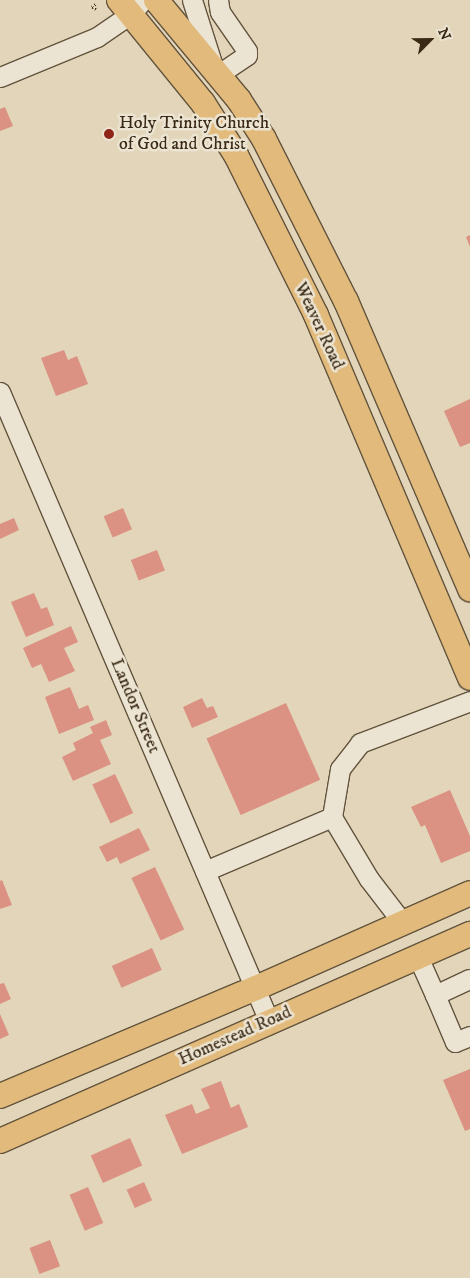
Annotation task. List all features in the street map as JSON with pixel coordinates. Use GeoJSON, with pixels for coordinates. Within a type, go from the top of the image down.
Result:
{"type":"FeatureCollection","features":[{"type":"Feature","properties":{"kind":"main road","name":"Weaver Road"},"geometry":{"type":"LineString","coordinates":[[156,0],[216,70],[239,100],[264,139],[346,301],[470,589]]}},
{"type":"Feature","properties":{"kind":"main road","name":"Weaver Road"},"geometry":{"type":"LineString","coordinates":[[131,4],[203,103],[236,155],[316,315],[470,678]]}},
{"type":"Feature","properties":{"kind":"main road"},"geometry":{"type":"LineString","coordinates":[[347,388],[378,377]]}},
{"type":"Feature","properties":{"kind":"main road","name":"Homestead Road"},"geometry":{"type":"LineString","coordinates":[[0,1096],[256,988],[470,893]]}},
{"type":"Feature","properties":{"kind":"main road","name":"Homestead Road"},"geometry":{"type":"LineString","coordinates":[[0,1141],[470,934]]}},
{"type":"Feature","properties":{"kind":"street"},"geometry":{"type":"LineString","coordinates":[[192,0],[216,70],[246,54],[247,51],[220,12],[218,0]]}},
{"type":"Feature","properties":{"kind":"street"},"geometry":{"type":"LineString","coordinates":[[0,77],[97,37],[131,4]]}},
{"type":"Feature","properties":{"kind":"street","name":"Landor Street"},"geometry":{"type":"LineString","coordinates":[[0,392],[269,1021]]}},
{"type":"Feature","properties":{"kind":"street"},"geometry":{"type":"LineString","coordinates":[[402,922],[369,879],[332,817],[340,769],[360,743],[470,701]]}},
{"type":"Feature","properties":{"kind":"street"},"geometry":{"type":"LineString","coordinates":[[205,871],[332,817]]}},
{"type":"Feature","properties":{"kind":"street"},"geometry":{"type":"LineString","coordinates":[[418,957],[455,1042],[470,1036]]}},
{"type":"Feature","properties":{"kind":"street"},"geometry":{"type":"LineString","coordinates":[[435,995],[470,979]]}},
{"type":"Feature","properties":{"kind":"path"},"geometry":{"type":"LineString","coordinates":[[96,4],[92,7],[96,9]]}},
{"type":"Feature","properties":{"kind":"building"},"geometry":{"type":"Polygon","coordinates":[[[5,107],[13,126],[0,131],[0,109],[5,107]]]}},
{"type":"Feature","properties":{"kind":"building"},"geometry":{"type":"Polygon","coordinates":[[[470,235],[470,247],[466,237],[470,235]]]}},
{"type":"Feature","properties":{"kind":"building"},"geometry":{"type":"Polygon","coordinates":[[[64,350],[68,360],[77,356],[88,384],[56,396],[41,358],[64,350]]]}},
{"type":"Feature","properties":{"kind":"building"},"geometry":{"type":"Polygon","coordinates":[[[470,399],[470,443],[460,447],[444,411],[470,399]]]}},
{"type":"Feature","properties":{"kind":"building"},"geometry":{"type":"Polygon","coordinates":[[[123,508],[132,529],[113,537],[104,516],[123,508]]]}},
{"type":"Feature","properties":{"kind":"building"},"geometry":{"type":"Polygon","coordinates":[[[14,518],[19,530],[0,539],[0,524],[14,518]]]}},
{"type":"Feature","properties":{"kind":"building"},"geometry":{"type":"Polygon","coordinates":[[[157,550],[165,571],[139,581],[131,560],[157,550]]]}},
{"type":"Feature","properties":{"kind":"building"},"geometry":{"type":"Polygon","coordinates":[[[34,593],[41,609],[47,607],[54,625],[26,637],[11,602],[34,593]]]}},
{"type":"Feature","properties":{"kind":"building"},"geometry":{"type":"Polygon","coordinates":[[[71,626],[78,642],[64,648],[75,671],[49,682],[41,664],[32,668],[23,648],[71,626]]]}},
{"type":"Feature","properties":{"kind":"building"},"geometry":{"type":"Polygon","coordinates":[[[70,687],[79,709],[88,705],[94,720],[59,734],[45,697],[70,687]]]}},
{"type":"Feature","properties":{"kind":"building"},"geometry":{"type":"Polygon","coordinates":[[[202,698],[207,708],[213,706],[218,717],[192,728],[183,707],[202,698]]]}},
{"type":"Feature","properties":{"kind":"building"},"geometry":{"type":"Polygon","coordinates":[[[286,703],[320,780],[241,815],[207,738],[286,703]]]}},
{"type":"Feature","properties":{"kind":"building"},"geometry":{"type":"Polygon","coordinates":[[[106,720],[112,735],[100,740],[111,764],[73,781],[62,757],[76,750],[73,743],[93,733],[90,727],[106,720]]]}},
{"type":"Feature","properties":{"kind":"building"},"geometry":{"type":"Polygon","coordinates":[[[115,774],[133,813],[111,824],[92,785],[115,774]]]}},
{"type":"Feature","properties":{"kind":"building"},"geometry":{"type":"Polygon","coordinates":[[[450,790],[470,836],[470,851],[441,863],[425,825],[421,827],[411,807],[450,790]]]}},
{"type":"Feature","properties":{"kind":"building"},"geometry":{"type":"Polygon","coordinates":[[[139,828],[150,850],[120,864],[117,857],[107,862],[99,847],[139,828]]]}},
{"type":"Feature","properties":{"kind":"building"},"geometry":{"type":"Polygon","coordinates":[[[155,867],[184,930],[161,941],[131,878],[155,867]]]}},
{"type":"Feature","properties":{"kind":"building"},"geometry":{"type":"Polygon","coordinates":[[[2,880],[12,905],[0,909],[0,881],[2,880]]]}},
{"type":"Feature","properties":{"kind":"building"},"geometry":{"type":"Polygon","coordinates":[[[152,948],[162,970],[122,988],[112,966],[152,948]]]}},
{"type":"Feature","properties":{"kind":"building"},"geometry":{"type":"Polygon","coordinates":[[[4,983],[11,999],[0,1004],[0,984],[4,983]]]}},
{"type":"Feature","properties":{"kind":"building"},"geometry":{"type":"Polygon","coordinates":[[[0,1014],[9,1035],[0,1039],[0,1014]]]}},
{"type":"Feature","properties":{"kind":"building"},"geometry":{"type":"Polygon","coordinates":[[[470,1069],[470,1129],[465,1131],[443,1080],[470,1069]]]}},
{"type":"Feature","properties":{"kind":"building"},"geometry":{"type":"Polygon","coordinates":[[[221,1081],[231,1108],[239,1104],[248,1127],[182,1154],[165,1115],[192,1104],[196,1114],[210,1108],[201,1089],[221,1081]]]}},
{"type":"Feature","properties":{"kind":"building"},"geometry":{"type":"Polygon","coordinates":[[[130,1138],[142,1165],[103,1183],[91,1155],[130,1138]]]}},
{"type":"Feature","properties":{"kind":"building"},"geometry":{"type":"Polygon","coordinates":[[[144,1182],[152,1200],[135,1208],[127,1190],[144,1182]]]}},
{"type":"Feature","properties":{"kind":"building"},"geometry":{"type":"Polygon","coordinates":[[[88,1187],[103,1223],[85,1231],[70,1195],[88,1187]]]}},
{"type":"Feature","properties":{"kind":"building"},"geometry":{"type":"Polygon","coordinates":[[[50,1240],[60,1266],[39,1274],[29,1248],[50,1240]]]}},
{"type":"Feature","properties":{"kind":"place","name":"Holy Trinity Church of God and Christ"},"geometry":{"type":"Point","coordinates":[109,134]}}]}
